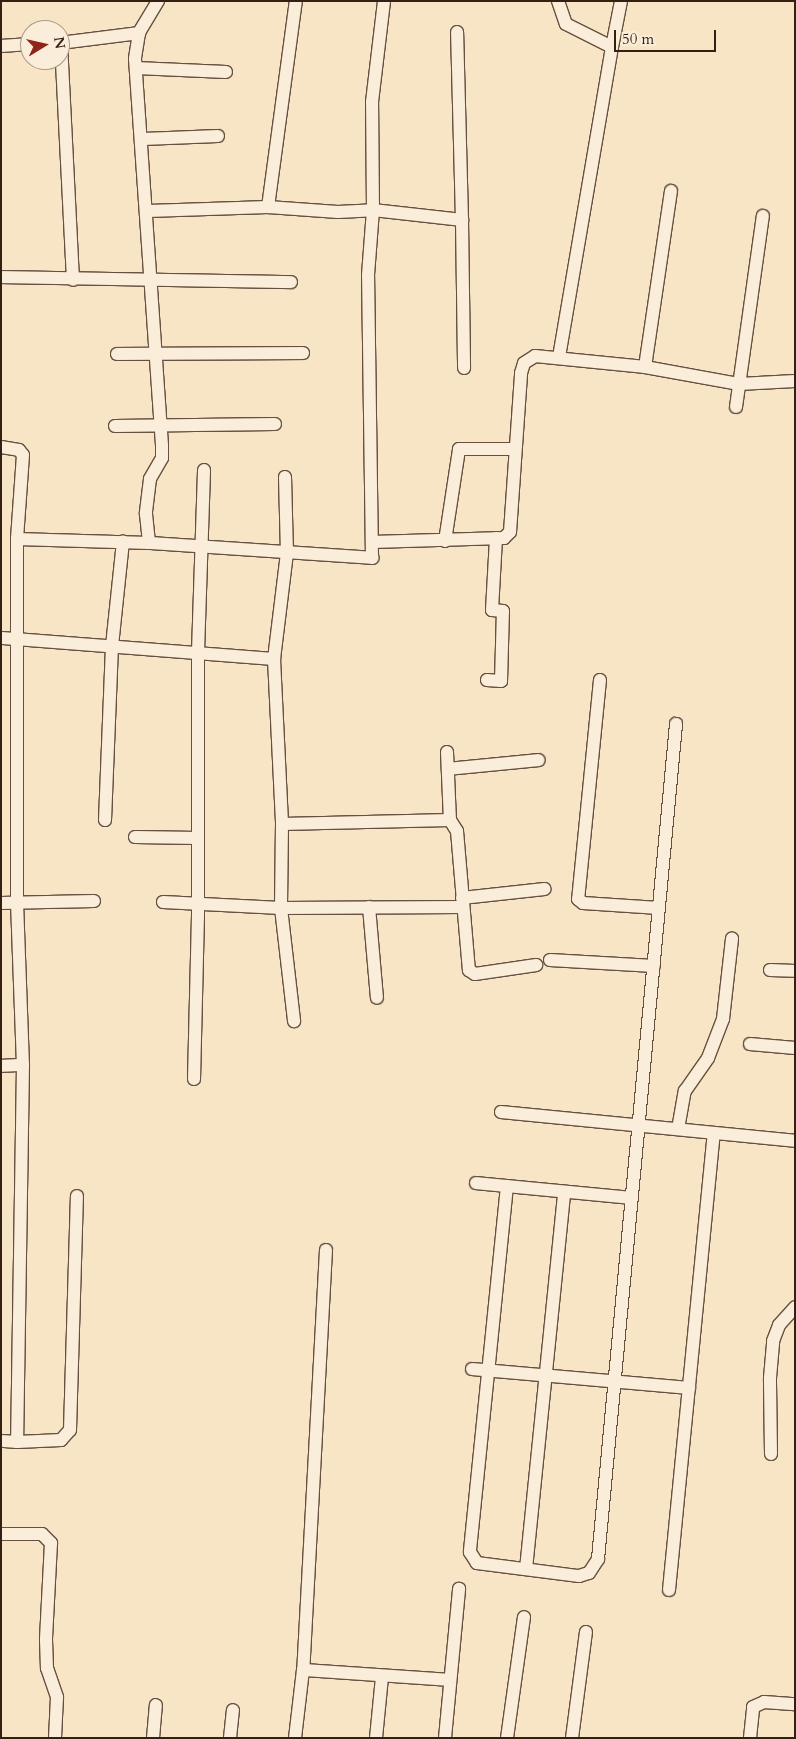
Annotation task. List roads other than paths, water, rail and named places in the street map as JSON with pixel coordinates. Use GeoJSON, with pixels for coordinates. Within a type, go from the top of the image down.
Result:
{"type":"FeatureCollection","features":[{"type":"Feature","properties":{"kind":"street"},"geometry":{"type":"LineString","coordinates":[[148,543],[150,479],[162,458],[156,353],[148,281],[148,211],[136,68],[139,33],[158,1]]}},
{"type":"Feature","properties":{"kind":"street"},"geometry":{"type":"LineString","coordinates":[[268,207],[296,1]]}},
{"type":"Feature","properties":{"kind":"street"},"geometry":{"type":"LineString","coordinates":[[17,539],[148,543],[372,558],[368,274],[373,210],[372,102],[384,1]]}},
{"type":"Feature","properties":{"kind":"street"},"geometry":{"type":"LineString","coordinates":[[558,1],[566,24],[612,47]]}},
{"type":"Feature","properties":{"kind":"street"},"geometry":{"type":"LineString","coordinates":[[559,358],[621,1]]}},
{"type":"Feature","properties":{"kind":"street"},"geometry":{"type":"LineString","coordinates":[[457,32],[464,368]]}},
{"type":"Feature","properties":{"kind":"street"},"geometry":{"type":"LineString","coordinates":[[70,42],[139,33]]}},
{"type":"Feature","properties":{"kind":"street"},"geometry":{"type":"LineString","coordinates":[[1,46],[20,45]]}},
{"type":"Feature","properties":{"kind":"street"},"geometry":{"type":"LineString","coordinates":[[136,68],[226,72]]}},
{"type":"Feature","properties":{"kind":"street"},"geometry":{"type":"LineString","coordinates":[[62,70],[72,280]]}},
{"type":"Feature","properties":{"kind":"street"},"geometry":{"type":"LineString","coordinates":[[143,139],[218,136]]}},
{"type":"Feature","properties":{"kind":"street"},"geometry":{"type":"LineString","coordinates":[[645,367],[671,191]]}},
{"type":"Feature","properties":{"kind":"street"},"geometry":{"type":"LineString","coordinates":[[148,211],[268,207],[338,212],[373,210],[462,220]]}},
{"type":"Feature","properties":{"kind":"street"},"geometry":{"type":"LineString","coordinates":[[736,407],[764,216]]}},
{"type":"Feature","properties":{"kind":"street"},"geometry":{"type":"LineString","coordinates":[[1,277],[72,280],[291,282]]}},
{"type":"Feature","properties":{"kind":"street"},"geometry":{"type":"LineString","coordinates":[[117,354],[303,352]]}},
{"type":"Feature","properties":{"kind":"street"},"geometry":{"type":"LineString","coordinates":[[372,542],[504,538],[510,532],[515,449],[524,363],[535,356],[645,367],[738,384],[795,381]]}},
{"type":"Feature","properties":{"kind":"street"},"geometry":{"type":"LineString","coordinates":[[116,426],[161,423],[275,424]]}},
{"type":"Feature","properties":{"kind":"street"},"geometry":{"type":"LineString","coordinates":[[1,447],[19,450],[23,455],[17,539],[20,639],[17,902],[23,1065],[17,1442]]}},
{"type":"Feature","properties":{"kind":"street"},"geometry":{"type":"LineString","coordinates":[[445,540],[460,449],[515,449]]}},
{"type":"Feature","properties":{"kind":"street"},"geometry":{"type":"LineString","coordinates":[[194,1079],[198,904],[198,652],[204,470]]}},
{"type":"Feature","properties":{"kind":"street"},"geometry":{"type":"LineString","coordinates":[[285,477],[287,553],[274,659],[282,824],[281,908],[294,1021]]}},
{"type":"Feature","properties":{"kind":"street"},"geometry":{"type":"LineString","coordinates":[[487,680],[501,681],[503,611],[492,610],[496,538]]}},
{"type":"Feature","properties":{"kind":"street"},"geometry":{"type":"LineString","coordinates":[[105,820],[112,646],[123,542]]}},
{"type":"Feature","properties":{"kind":"street"},"geometry":{"type":"LineString","coordinates":[[1,638],[274,659]]}},
{"type":"Feature","properties":{"kind":"street"},"geometry":{"type":"LineString","coordinates":[[600,680],[578,899],[583,903],[659,908]]}},
{"type":"Feature","properties":{"kind":"street"},"geometry":{"type":"LineString","coordinates":[[507,1186],[470,1552],[477,1562],[579,1576],[590,1573],[598,1559],[613,1381],[676,724]]}},
{"type":"Feature","properties":{"kind":"street"},"geometry":{"type":"LineString","coordinates":[[447,752],[450,820],[457,830],[467,964],[471,972],[536,965]]}},
{"type":"Feature","properties":{"kind":"street"},"geometry":{"type":"LineString","coordinates":[[448,769],[539,760]]}},
{"type":"Feature","properties":{"kind":"street"},"geometry":{"type":"LineString","coordinates":[[282,824],[450,820]]}},
{"type":"Feature","properties":{"kind":"street"},"geometry":{"type":"LineString","coordinates":[[135,837],[198,838]]}},
{"type":"Feature","properties":{"kind":"street"},"geometry":{"type":"LineString","coordinates":[[163,902],[281,908],[369,907],[462,903],[546,889]]}},
{"type":"Feature","properties":{"kind":"street"},"geometry":{"type":"LineString","coordinates":[[1,903],[94,901]]}},
{"type":"Feature","properties":{"kind":"street"},"geometry":{"type":"LineString","coordinates":[[369,907],[377,998]]}},
{"type":"Feature","properties":{"kind":"street"},"geometry":{"type":"LineString","coordinates":[[678,1129],[685,1091],[708,1058],[723,1019],[732,939]]}},
{"type":"Feature","properties":{"kind":"street"},"geometry":{"type":"LineString","coordinates":[[550,960],[654,966]]}},
{"type":"Feature","properties":{"kind":"street"},"geometry":{"type":"LineString","coordinates":[[770,970],[795,971]]}},
{"type":"Feature","properties":{"kind":"street"},"geometry":{"type":"LineString","coordinates":[[750,1044],[795,1048]]}},
{"type":"Feature","properties":{"kind":"street"},"geometry":{"type":"LineString","coordinates":[[1,1066],[23,1065]]}},
{"type":"Feature","properties":{"kind":"street"},"geometry":{"type":"LineString","coordinates":[[500,1112],[795,1141]]}},
{"type":"Feature","properties":{"kind":"street"},"geometry":{"type":"LineString","coordinates":[[669,1590],[714,1133]]}},
{"type":"Feature","properties":{"kind":"street"},"geometry":{"type":"LineString","coordinates":[[476,1183],[632,1198]]}},
{"type":"Feature","properties":{"kind":"street"},"geometry":{"type":"LineString","coordinates":[[526,1569],[564,1192]]}},
{"type":"Feature","properties":{"kind":"street"},"geometry":{"type":"LineString","coordinates":[[1,1442],[61,1440],[70,1430],[77,1196]]}},
{"type":"Feature","properties":{"kind":"street"},"geometry":{"type":"LineString","coordinates":[[295,1738],[303,1670],[326,1250]]}},
{"type":"Feature","properties":{"kind":"street"},"geometry":{"type":"LineString","coordinates":[[771,1454],[770,1378],[773,1340],[779,1325],[795,1307]]}},
{"type":"Feature","properties":{"kind":"street"},"geometry":{"type":"LineString","coordinates":[[472,1369],[689,1388]]}},
{"type":"Feature","properties":{"kind":"street"},"geometry":{"type":"LineString","coordinates":[[1,1534],[42,1534],[51,1542],[46,1640],[48,1668],[57,1697],[55,1738]]}},
{"type":"Feature","properties":{"kind":"street"},"geometry":{"type":"LineString","coordinates":[[445,1738],[459,1588]]}},
{"type":"Feature","properties":{"kind":"street"},"geometry":{"type":"LineString","coordinates":[[507,1738],[524,1617]]}},
{"type":"Feature","properties":{"kind":"street"},"geometry":{"type":"LineString","coordinates":[[572,1738],[586,1632]]}},
{"type":"Feature","properties":{"kind":"street"},"geometry":{"type":"LineString","coordinates":[[303,1670],[382,1677],[449,1680]]}},
{"type":"Feature","properties":{"kind":"street"},"geometry":{"type":"LineString","coordinates":[[376,1738],[382,1677]]}},
{"type":"Feature","properties":{"kind":"street"},"geometry":{"type":"LineString","coordinates":[[750,1738],[753,1707],[764,1702],[795,1704]]}},
{"type":"Feature","properties":{"kind":"street"},"geometry":{"type":"LineString","coordinates":[[153,1738],[156,1705]]}},
{"type":"Feature","properties":{"kind":"street"},"geometry":{"type":"LineString","coordinates":[[230,1738],[233,1710]]}}]}
